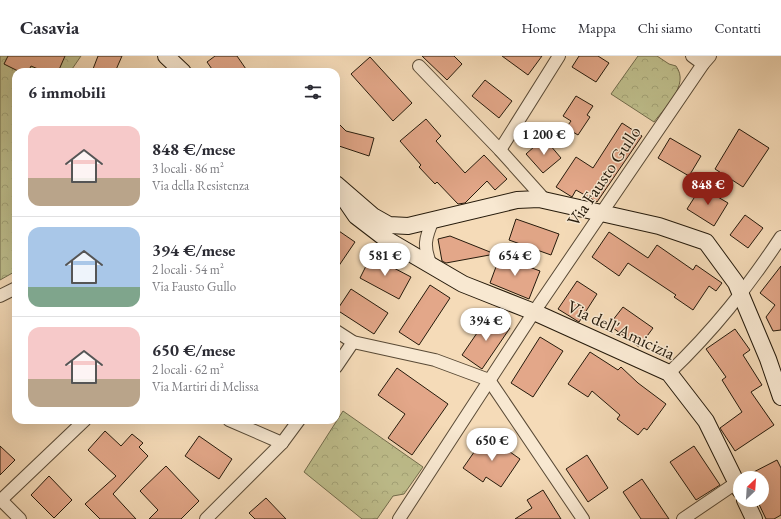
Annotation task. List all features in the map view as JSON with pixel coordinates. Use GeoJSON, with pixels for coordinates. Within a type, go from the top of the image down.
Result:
{"type":"FeatureCollection","features":[{"type":"Feature","properties":{"kind":"street"},"geometry":{"type":"LineString","coordinates":[[166,56],[179,68]]}},
{"type":"Feature","properties":{"kind":"street"},"geometry":{"type":"LineString","coordinates":[[500,150],[560,56]]}},
{"type":"Feature","properties":{"kind":"street"},"geometry":{"type":"LineString","coordinates":[[692,56],[706,60]]}},
{"type":"Feature","properties":{"kind":"street","name":"Via Fausto Gullo"},"geometry":{"type":"LineString","coordinates":[[399,519],[534,312],[706,60]]}},
{"type":"Feature","properties":{"kind":"street"},"geometry":{"type":"LineString","coordinates":[[419,66],[500,150],[544,199]]}},
{"type":"Feature","properties":{"kind":"street"},"geometry":{"type":"LineString","coordinates":[[340,187],[374,216],[389,225],[408,226],[517,200],[544,199],[659,226],[706,242],[736,283],[768,359],[781,397]]}},
{"type":"Feature","properties":{"kind":"street","name":"Via dell'Amicizia"},"geometry":{"type":"LineString","coordinates":[[340,193],[356,216],[386,239],[463,284],[534,312],[669,373],[706,421],[733,477]]}},
{"type":"Feature","properties":{"kind":"street"},"geometry":{"type":"LineString","coordinates":[[431,265],[426,252],[426,236],[433,220]]}},
{"type":"Feature","properties":{"kind":"street"},"geometry":{"type":"LineString","coordinates":[[669,373],[698,345],[741,295],[781,237]]}},
{"type":"Feature","properties":{"kind":"street"},"geometry":{"type":"LineString","coordinates":[[0,296],[12,290]]}},
{"type":"Feature","properties":{"kind":"street"},"geometry":{"type":"LineString","coordinates":[[340,334],[353,342],[435,360],[489,380],[583,519]]}},
{"type":"Feature","properties":{"kind":"street"},"geometry":{"type":"LineString","coordinates":[[340,361],[353,342]]}},
{"type":"Feature","properties":{"kind":"street"},"geometry":{"type":"LineString","coordinates":[[20,519],[0,499],[81,424]]}},
{"type":"Feature","properties":{"kind":"street"},"geometry":{"type":"LineString","coordinates":[[238,424],[282,444]]}},
{"type":"Feature","properties":{"kind":"street"},"geometry":{"type":"LineString","coordinates":[[206,519],[282,444],[296,424]]}},
{"type":"Feature","properties":{"kind":"street"},"geometry":{"type":"LineString","coordinates":[[683,519],[733,490]]}},
{"type":"Feature","properties":{"kind":"street"},"geometry":{"type":"LineString","coordinates":[[748,507],[754,519]]}},
{"type":"Feature","properties":{"kind":"green space"},"geometry":{"type":"Polygon","coordinates":[[[0,56],[81,56],[73,68],[12,68],[12,273],[0,280],[0,56]]]}},
{"type":"Feature","properties":{"kind":"green space"},"geometry":{"type":"Polygon","coordinates":[[[638,56],[657,56],[669,64],[676,66],[680,73],[680,81],[674,96],[654,122],[611,94],[638,56]]]}},
{"type":"Feature","properties":{"kind":"green space"},"geometry":{"type":"Polygon","coordinates":[[[343,411],[423,467],[404,494],[393,496],[377,519],[362,519],[304,472],[335,424],[340,424],[340,416],[343,411]]]}},
{"type":"Feature","properties":{"kind":"building"},"geometry":{"type":"Polygon","coordinates":[[[8,56],[65,56],[60,68],[36,68],[31,66],[30,68],[12,68],[4,64],[8,56]]]}},
{"type":"Feature","properties":{"kind":"building"},"geometry":{"type":"Polygon","coordinates":[[[98,56],[122,56],[117,68],[93,68],[98,56]]]}},
{"type":"Feature","properties":{"kind":"building"},"geometry":{"type":"Polygon","coordinates":[[[215,56],[237,56],[245,68],[211,68],[207,62],[215,56]]]}},
{"type":"Feature","properties":{"kind":"building"},"geometry":{"type":"Polygon","coordinates":[[[422,56],[454,56],[462,64],[447,80],[422,56]]]}},
{"type":"Feature","properties":{"kind":"building"},"geometry":{"type":"Polygon","coordinates":[[[502,56],[542,56],[528,75],[502,56]]]}},
{"type":"Feature","properties":{"kind":"building"},"geometry":{"type":"Polygon","coordinates":[[[579,56],[598,56],[609,63],[596,82],[572,67],[579,56]]]}},
{"type":"Feature","properties":{"kind":"building"},"geometry":{"type":"Polygon","coordinates":[[[370,57],[412,103],[393,121],[351,74],[370,57]]]}},
{"type":"Feature","properties":{"kind":"building"},"geometry":{"type":"Polygon","coordinates":[[[485,80],[512,101],[499,118],[472,96],[485,80]]]}},
{"type":"Feature","properties":{"kind":"building"},"geometry":{"type":"Polygon","coordinates":[[[576,96],[593,106],[587,115],[590,117],[578,135],[566,128],[571,121],[563,116],[576,96]]]}},
{"type":"Feature","properties":{"kind":"building"},"geometry":{"type":"Polygon","coordinates":[[[426,119],[441,136],[436,141],[465,173],[484,155],[507,179],[495,190],[487,181],[465,203],[458,204],[437,182],[435,184],[419,167],[421,165],[400,141],[426,119]]]}},
{"type":"Feature","properties":{"kind":"building"},"geometry":{"type":"Polygon","coordinates":[[[622,123],[642,136],[597,202],[576,190],[572,197],[556,187],[576,157],[593,168],[622,123]]]}},
{"type":"Feature","properties":{"kind":"building"},"geometry":{"type":"Polygon","coordinates":[[[340,125],[346,131],[374,138],[369,156],[340,146],[340,125]]]}},
{"type":"Feature","properties":{"kind":"building"},"geometry":{"type":"Polygon","coordinates":[[[739,129],[769,148],[743,187],[715,169],[739,129]]]}},
{"type":"Feature","properties":{"kind":"building"},"geometry":{"type":"Polygon","coordinates":[[[544,138],[561,158],[543,173],[526,154],[544,138]]]}},
{"type":"Feature","properties":{"kind":"building"},"geometry":{"type":"Polygon","coordinates":[[[670,138],[701,156],[689,176],[658,158],[670,138]]]}},
{"type":"Feature","properties":{"kind":"building"},"geometry":{"type":"Polygon","coordinates":[[[701,187],[728,203],[714,226],[687,209],[701,187]]]}},
{"type":"Feature","properties":{"kind":"building"},"geometry":{"type":"Polygon","coordinates":[[[745,215],[763,228],[748,248],[730,235],[745,215]]]}},
{"type":"Feature","properties":{"kind":"building"},"geometry":{"type":"Polygon","coordinates":[[[516,219],[559,234],[551,255],[509,240],[516,219]]]}},
{"type":"Feature","properties":{"kind":"building"},"geometry":{"type":"Polygon","coordinates":[[[340,232],[355,242],[340,264],[340,232]]]}},
{"type":"Feature","properties":{"kind":"building"},"geometry":{"type":"Polygon","coordinates":[[[609,232],[648,258],[657,245],[693,270],[696,265],[722,283],[716,291],[709,286],[693,310],[674,297],[676,295],[628,263],[619,276],[592,257],[609,232]]]}},
{"type":"Feature","properties":{"kind":"building"},"geometry":{"type":"Polygon","coordinates":[[[450,236],[495,254],[446,263],[442,261],[438,239],[450,236]]]}},
{"type":"Feature","properties":{"kind":"building"},"geometry":{"type":"Polygon","coordinates":[[[371,256],[411,277],[399,299],[360,278],[371,256]]]}},
{"type":"Feature","properties":{"kind":"building"},"geometry":{"type":"Polygon","coordinates":[[[500,256],[540,271],[529,299],[490,283],[500,256]]]}},
{"type":"Feature","properties":{"kind":"building"},"geometry":{"type":"Polygon","coordinates":[[[781,266],[781,330],[773,331],[766,317],[775,305],[760,293],[781,266]]]}},
{"type":"Feature","properties":{"kind":"building"},"geometry":{"type":"Polygon","coordinates":[[[577,281],[597,294],[579,322],[558,309],[577,281]]]}},
{"type":"Feature","properties":{"kind":"building"},"geometry":{"type":"Polygon","coordinates":[[[430,285],[450,298],[419,345],[399,332],[430,285]]]}},
{"type":"Feature","properties":{"kind":"building"},"geometry":{"type":"Polygon","coordinates":[[[351,289],[388,313],[374,334],[340,312],[340,306],[351,289]]]}},
{"type":"Feature","properties":{"kind":"building"},"geometry":{"type":"Polygon","coordinates":[[[623,307],[653,328],[639,347],[609,325],[623,307]]]}},
{"type":"Feature","properties":{"kind":"building"},"geometry":{"type":"Polygon","coordinates":[[[490,314],[510,328],[482,369],[462,355],[490,314]]]}},
{"type":"Feature","properties":{"kind":"building"},"geometry":{"type":"Polygon","coordinates":[[[735,329],[750,350],[743,355],[762,385],[751,392],[774,425],[735,451],[720,428],[742,412],[722,380],[726,377],[706,349],[735,329]]]}},
{"type":"Feature","properties":{"kind":"building"},"geometry":{"type":"Polygon","coordinates":[[[540,337],[563,351],[533,397],[511,383],[540,337]]]}},
{"type":"Feature","properties":{"kind":"building"},"geometry":{"type":"Polygon","coordinates":[[[590,352],[618,370],[621,367],[638,383],[666,404],[647,430],[644,428],[638,435],[617,419],[620,415],[592,391],[588,397],[568,384],[590,352]]]}},
{"type":"Feature","properties":{"kind":"building"},"geometry":{"type":"Polygon","coordinates":[[[397,368],[448,404],[412,455],[388,438],[405,414],[378,395],[397,368]]]}},
{"type":"Feature","properties":{"kind":"building"},"geometry":{"type":"Polygon","coordinates":[[[105,431],[121,446],[132,434],[143,443],[139,447],[148,456],[113,494],[136,519],[100,519],[85,504],[116,476],[88,450],[105,431]]]}},
{"type":"Feature","properties":{"kind":"building"},"geometry":{"type":"Polygon","coordinates":[[[486,435],[520,459],[501,487],[486,477],[483,482],[463,468],[486,435]]]}},
{"type":"Feature","properties":{"kind":"building"},"geometry":{"type":"Polygon","coordinates":[[[199,436],[232,459],[219,479],[185,456],[199,436]]]}},
{"type":"Feature","properties":{"kind":"building"},"geometry":{"type":"Polygon","coordinates":[[[0,446],[15,460],[0,475],[0,446]]]}},
{"type":"Feature","properties":{"kind":"building"},"geometry":{"type":"Polygon","coordinates":[[[694,446],[720,485],[696,500],[670,462],[694,446]]]}},
{"type":"Feature","properties":{"kind":"building"},"geometry":{"type":"Polygon","coordinates":[[[587,455],[608,488],[588,502],[566,469],[587,455]]]}},
{"type":"Feature","properties":{"kind":"building"},"geometry":{"type":"Polygon","coordinates":[[[777,460],[781,468],[781,515],[774,519],[766,519],[760,507],[769,507],[769,471],[756,471],[777,460]]]}},
{"type":"Feature","properties":{"kind":"building"},"geometry":{"type":"Polygon","coordinates":[[[166,466],[199,501],[181,519],[149,519],[158,510],[140,491],[166,466]]]}},
{"type":"Feature","properties":{"kind":"building"},"geometry":{"type":"Polygon","coordinates":[[[49,476],[72,500],[54,518],[31,495],[49,476]]]}},
{"type":"Feature","properties":{"kind":"building"},"geometry":{"type":"Polygon","coordinates":[[[642,479],[669,519],[641,519],[623,492],[642,479]]]}},
{"type":"Feature","properties":{"kind":"building"},"geometry":{"type":"Polygon","coordinates":[[[543,490],[561,519],[515,519],[532,508],[527,500],[543,490]]]}},
{"type":"Feature","properties":{"kind":"building"},"geometry":{"type":"Polygon","coordinates":[[[266,498],[286,519],[255,519],[249,513],[266,498]]]}}]}
